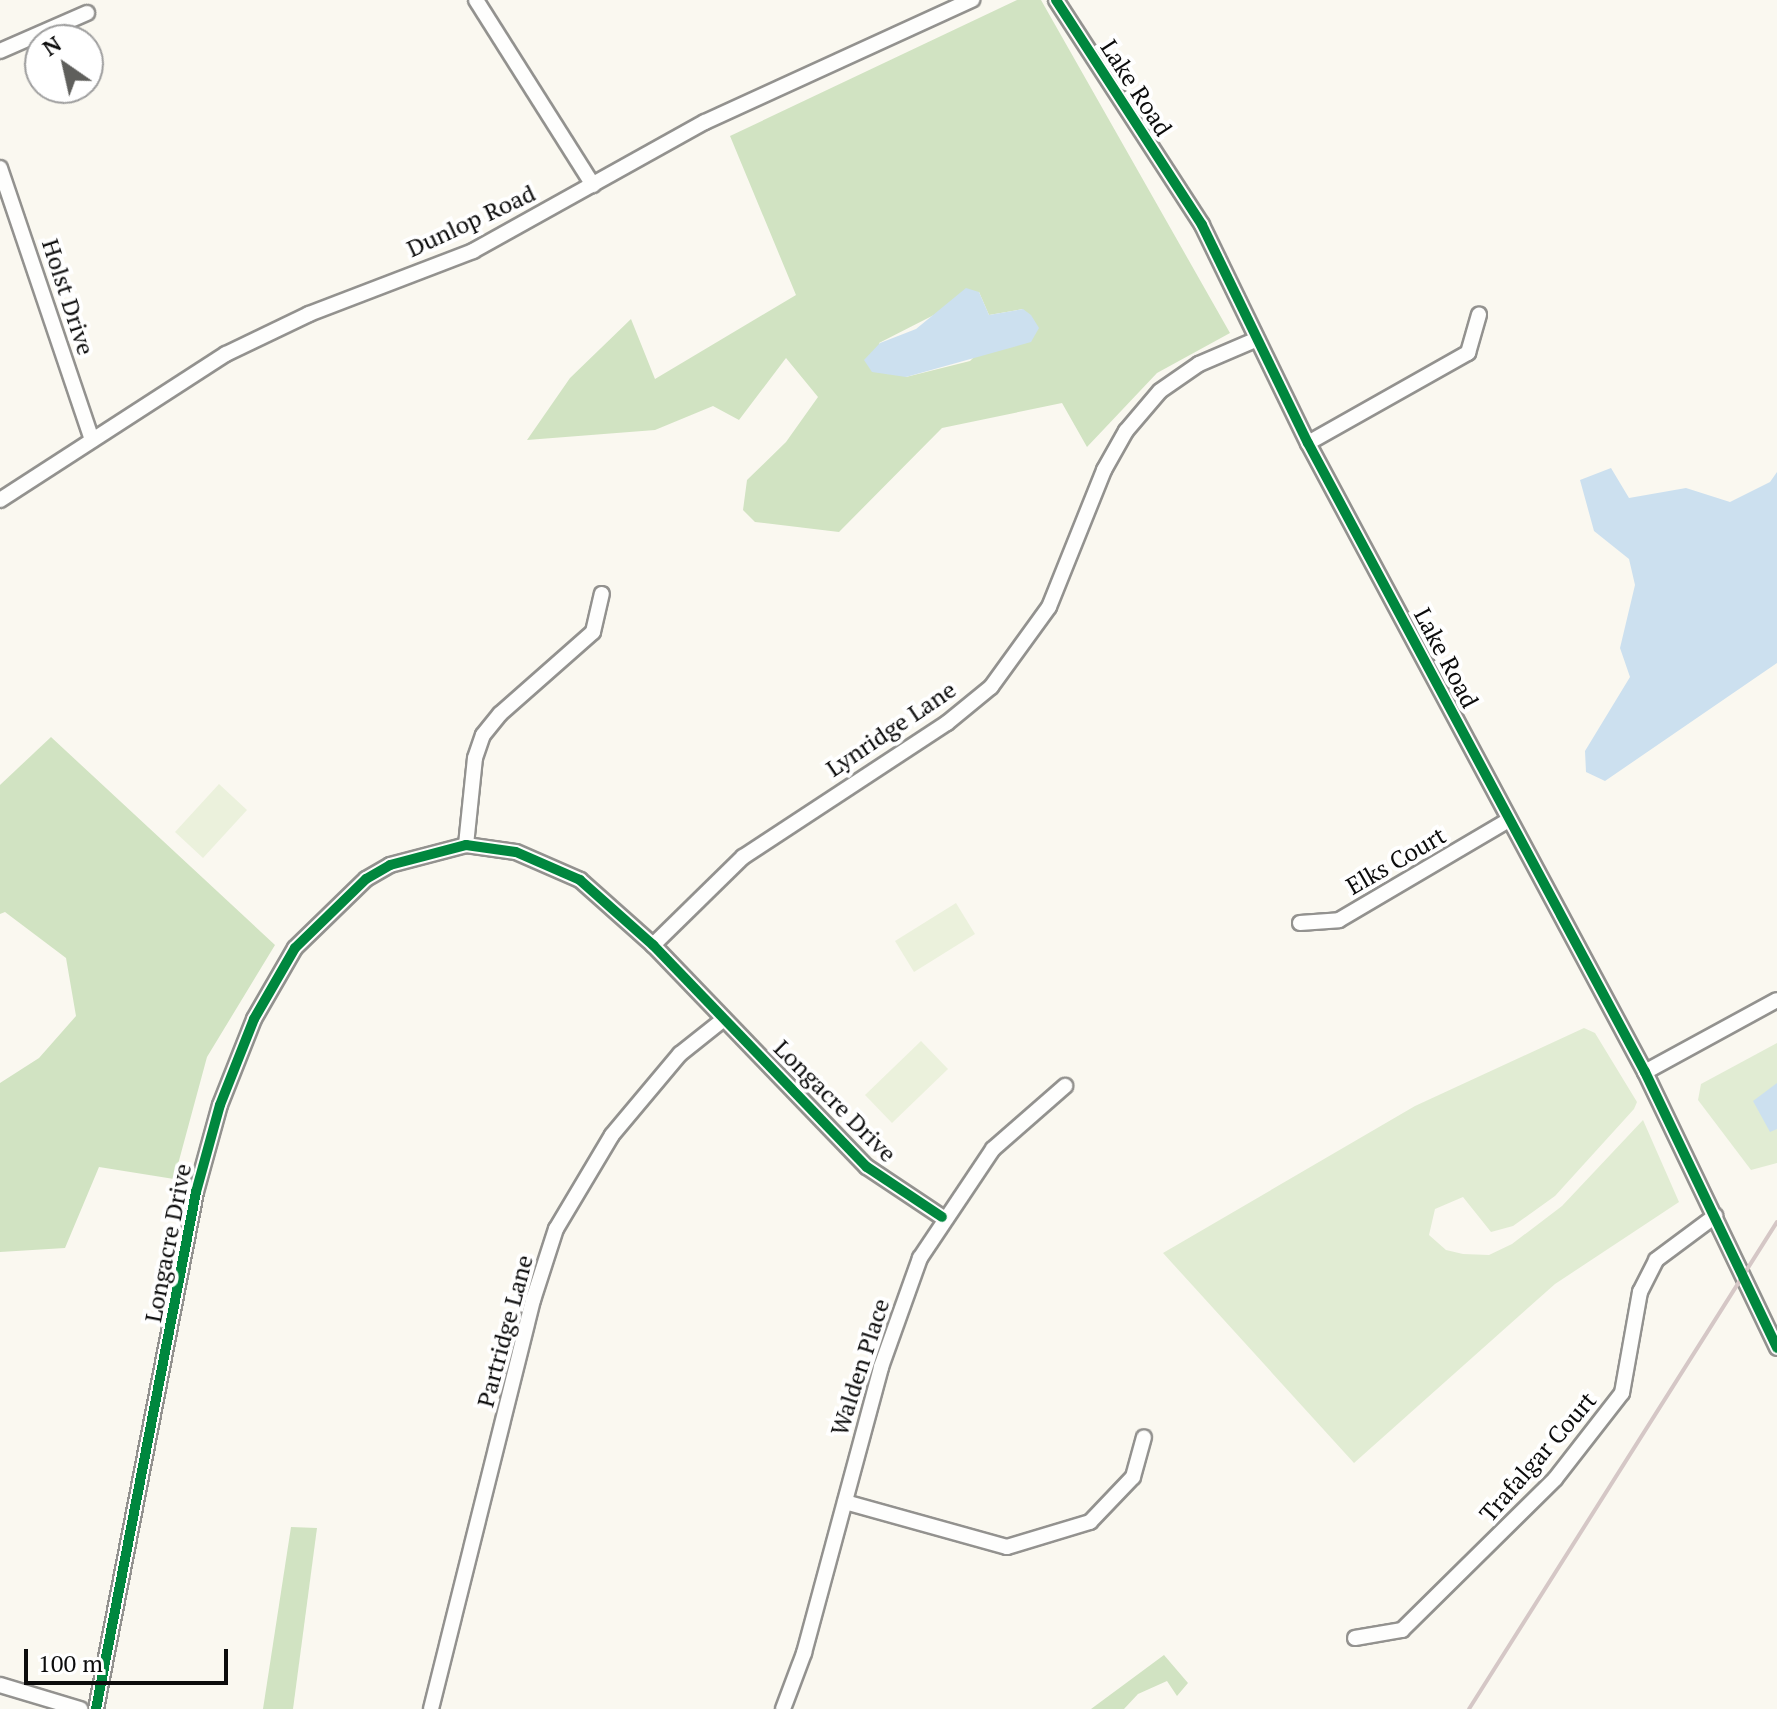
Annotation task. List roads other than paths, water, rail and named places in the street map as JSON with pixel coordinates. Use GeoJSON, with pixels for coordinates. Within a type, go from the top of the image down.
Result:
{"type":"FeatureCollection","features":[{"type":"Feature","properties":{"kind":"street"},"geometry":{"type":"LineString","coordinates":[[476,0],[593,185]]}},
{"type":"Feature","properties":{"kind":"street","name":"Dunlop Road"},"geometry":{"type":"LineString","coordinates":[[0,500],[226,354],[309,314],[473,251],[705,122],[972,0]]}},
{"type":"Feature","properties":{"kind":"street","name":"Lake Road"},"geometry":{"type":"LineString","coordinates":[[1056,0],[1202,225],[1255,340],[1308,443],[1645,1072],[1777,1348]]}},
{"type":"Feature","properties":{"kind":"street"},"geometry":{"type":"LineString","coordinates":[[0,51],[87,13]]}},
{"type":"Feature","properties":{"kind":"street","name":"Holst Drive"},"geometry":{"type":"LineString","coordinates":[[0,168],[92,440]]}},
{"type":"Feature","properties":{"kind":"street"},"geometry":{"type":"LineString","coordinates":[[1308,443],[1468,353],[1479,315]]}},
{"type":"Feature","properties":{"kind":"street","name":"Lynridge Lane"},"geometry":{"type":"LineString","coordinates":[[653,945],[743,857],[947,723],[991,687],[1049,607],[1104,470],[1126,431],[1160,391],[1199,364],[1255,340]]}},
{"type":"Feature","properties":{"kind":"street"},"geometry":{"type":"LineString","coordinates":[[466,845],[475,758],[483,735],[500,714],[593,632],[602,594]]}},
{"type":"Feature","properties":{"kind":"street","name":"Elks Court"},"geometry":{"type":"LineString","coordinates":[[1300,923],[1339,920],[1509,820]]}},
{"type":"Feature","properties":{"kind":"street","name":"Longacre Drive"},"geometry":{"type":"LineString","coordinates":[[96,1709],[196,1192],[236,1056],[295,948],[341,899],[390,865],[466,845],[549,863],[616,908],[867,1167],[942,1217]]}},
{"type":"Feature","properties":{"kind":"street"},"geometry":{"type":"LineString","coordinates":[[1645,1072],[1777,1000]]}},
{"type":"Feature","properties":{"kind":"street","name":"Partridge Lane"},"geometry":{"type":"LineString","coordinates":[[431,1709],[533,1300],[556,1229],[612,1135],[680,1054],[724,1019]]}},
{"type":"Feature","properties":{"kind":"street","name":"Walden Place"},"geometry":{"type":"LineString","coordinates":[[783,1709],[897,1322],[920,1258],[942,1217],[993,1149],[1065,1086]]}},
{"type":"Feature","properties":{"kind":"street","name":"Trafalgar Court"},"geometry":{"type":"LineString","coordinates":[[1355,1638],[1402,1630],[1575,1455],[1622,1393],[1640,1292],[1656,1260],[1715,1216]]}},
{"type":"Feature","properties":{"kind":"street"},"geometry":{"type":"LineString","coordinates":[[845,1502],[1007,1547],[1022,1544],[1090,1522],[1133,1477],[1144,1437]]}},
{"type":"Feature","properties":{"kind":"street"},"geometry":{"type":"LineString","coordinates":[[0,1685],[80,1709]]}},
{"type":"Feature","properties":{"kind":"water"},"geometry":{"type":"Polygon","coordinates":[[[966,288],[979,292],[989,315],[1023,309],[1031,315],[1039,328],[1031,342],[906,377],[872,372],[864,360],[880,343],[916,329],[966,288]]]}},
{"type":"Feature","properties":{"kind":"water"},"geometry":{"type":"Polygon","coordinates":[[[1611,468],[1629,498],[1686,488],[1730,502],[1770,482],[1777,472],[1777,663],[1605,781],[1586,772],[1585,751],[1630,677],[1620,648],[1635,585],[1629,559],[1594,531],[1580,480],[1611,468]]]}},
{"type":"Feature","properties":{"kind":"water"},"geometry":{"type":"Polygon","coordinates":[[[1777,1083],[1777,1129],[1770,1132],[1753,1101],[1777,1083]]]}},
{"type":"Feature","properties":{"kind":"railway"},"geometry":{"type":"LineString","coordinates":[[1469,1709],[1777,1222]]}}]}
